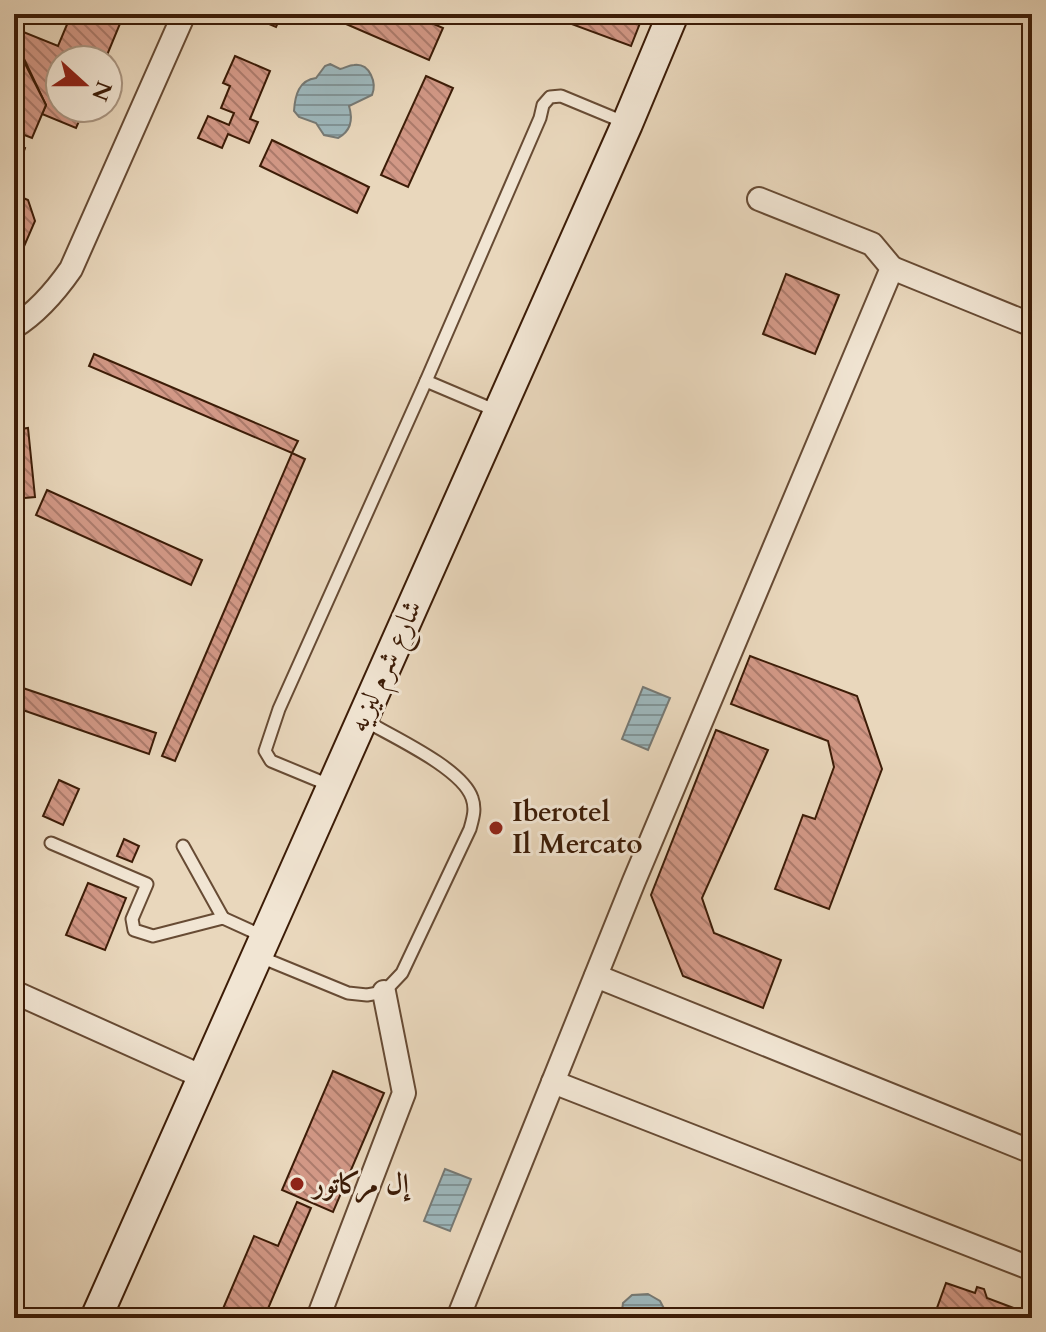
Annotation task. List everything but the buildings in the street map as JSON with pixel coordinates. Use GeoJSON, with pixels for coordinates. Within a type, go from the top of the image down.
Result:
{"type":"FeatureCollection","features":[{"type":"Feature","properties":{"kind":"street","name":"شارع شرم ليزيه"},"geometry":{"type":"LineString","coordinates":[[96,1318],[627,124],[673,14]]}},
{"type":"Feature","properties":{"kind":"street"},"geometry":{"type":"LineString","coordinates":[[14,327],[49,298],[71,269],[182,15]]}},
{"type":"Feature","properties":{"kind":"street"},"geometry":{"type":"LineString","coordinates":[[759,199],[872,244],[892,268],[1032,325]]}},
{"type":"Feature","properties":{"kind":"street"},"geometry":{"type":"LineString","coordinates":[[458,1318],[640,867],[892,268]]}},
{"type":"Feature","properties":{"kind":"street"},"geometry":{"type":"LineString","coordinates":[[596,976],[1032,1152]]}},
{"type":"Feature","properties":{"kind":"street"},"geometry":{"type":"LineString","coordinates":[[14,992],[203,1077]]}},
{"type":"Feature","properties":{"kind":"street"},"geometry":{"type":"LineString","coordinates":[[318,1318],[404,1093],[384,992]]}},
{"type":"Feature","properties":{"kind":"street"},"geometry":{"type":"LineString","coordinates":[[553,1082],[1032,1269]]}},
{"type":"Feature","properties":{"kind":"lane"},"geometry":{"type":"LineString","coordinates":[[331,786],[271,761],[265,751],[285,694],[426,381],[543,105],[550,97],[561,96],[627,124]]}},
{"type":"Feature","properties":{"kind":"lane"},"geometry":{"type":"LineString","coordinates":[[426,381],[499,412]]}},
{"type":"Feature","properties":{"kind":"lane"},"geometry":{"type":"LineString","coordinates":[[183,846],[223,918],[262,946],[348,993],[367,995],[384,992],[402,973],[475,813],[465,784],[449,769],[362,719]]}},
{"type":"Feature","properties":{"kind":"lane"},"geometry":{"type":"LineString","coordinates":[[51,843],[147,884],[132,919],[134,930],[153,936],[223,918]]}},
{"type":"Feature","properties":{"kind":"water"},"geometry":{"type":"Polygon","coordinates":[[[330,64],[340,69],[360,65],[368,70],[374,85],[372,95],[349,106],[350,124],[338,138],[324,135],[316,123],[299,117],[294,111],[302,85],[316,78],[330,64]]]}},
{"type":"Feature","properties":{"kind":"water"},"geometry":{"type":"Polygon","coordinates":[[[643,687],[670,698],[648,750],[622,739],[643,687]]]}},
{"type":"Feature","properties":{"kind":"water"},"geometry":{"type":"Polygon","coordinates":[[[445,1169],[471,1179],[450,1231],[424,1221],[445,1169]]]}},
{"type":"Feature","properties":{"kind":"water"},"geometry":{"type":"Polygon","coordinates":[[[648,1294],[660,1301],[669,1318],[621,1318],[623,1303],[632,1295],[648,1294]]]}},
{"type":"Feature","properties":{"kind":"place","name":"Iberotel Il Mercato"},"geometry":{"type":"Point","coordinates":[496,828]}},
{"type":"Feature","properties":{"kind":"place","name":"إل مركاتور"},"geometry":{"type":"Point","coordinates":[297,1184]}}]}
